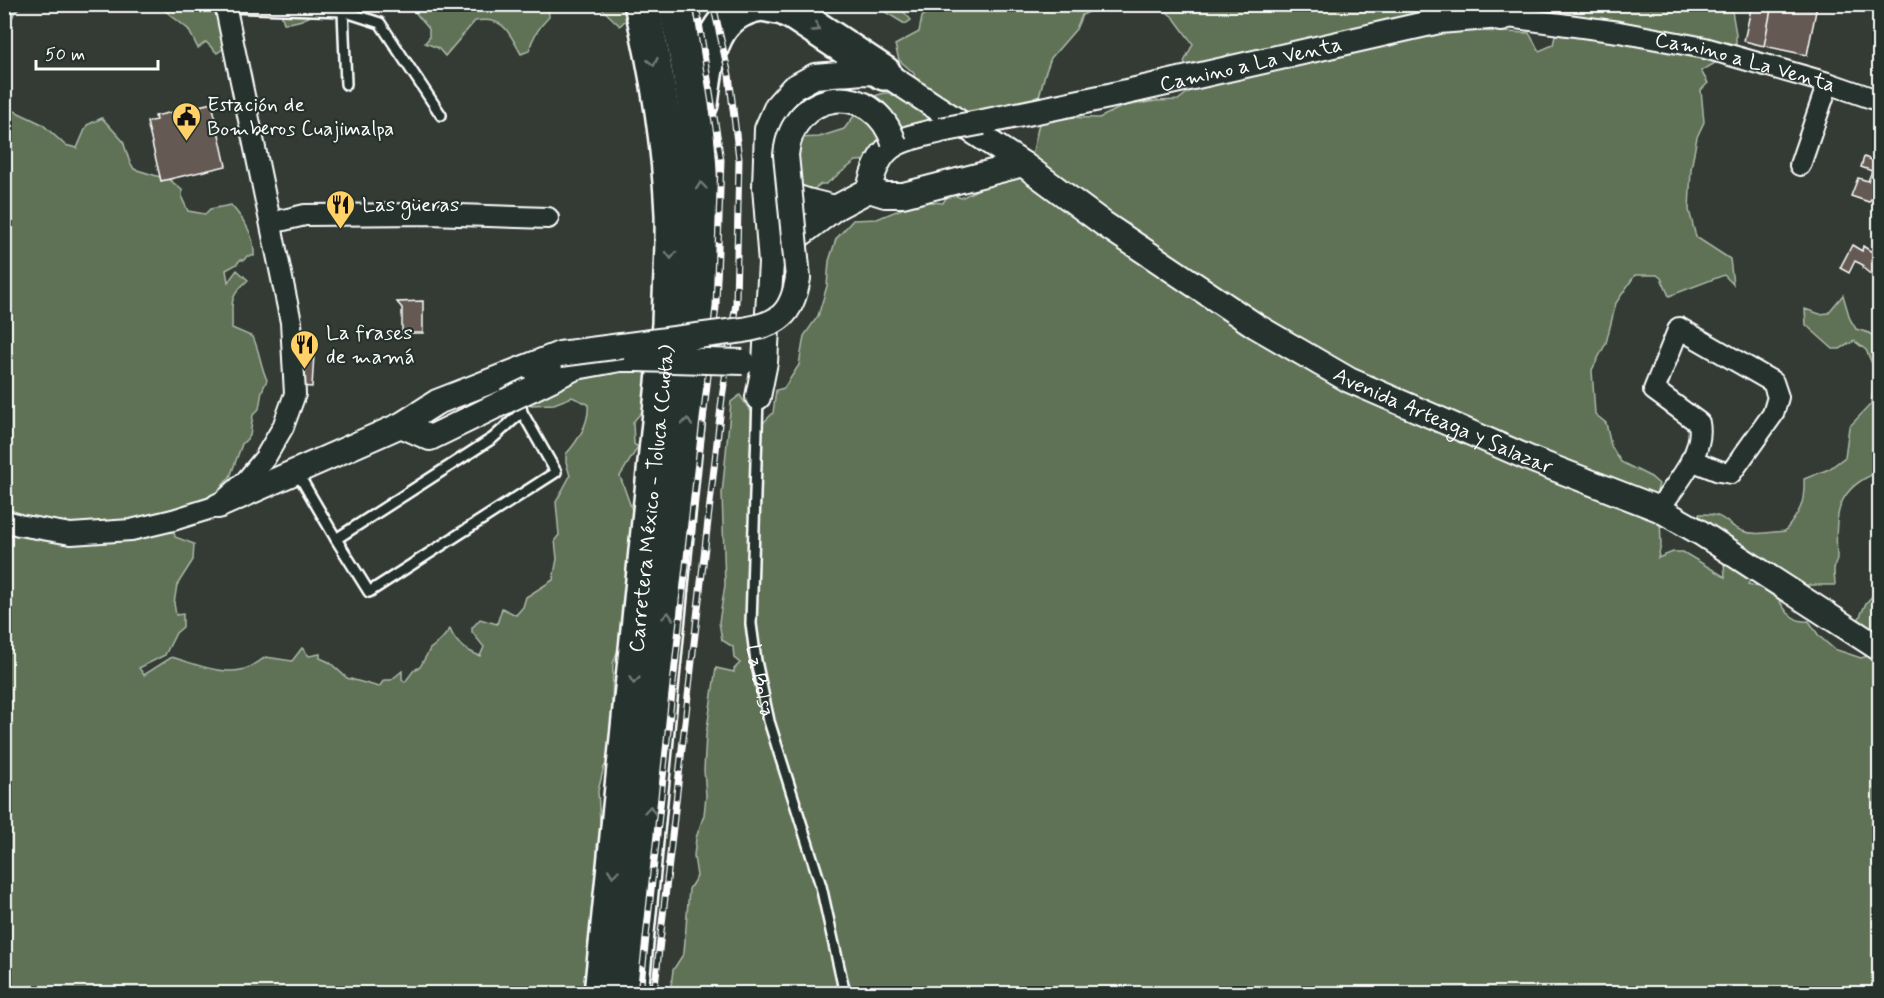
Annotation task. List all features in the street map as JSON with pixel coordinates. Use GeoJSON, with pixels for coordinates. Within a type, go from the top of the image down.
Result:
{"type":"FeatureCollection","features":[{"type":"Feature","properties":{"kind":"highway","name":"Carretera México - Toluca (Cuota)"},"geometry":{"type":"LineString","coordinates":[[601,993],[669,324],[672,213],[661,106],[640,4]]}},
{"type":"Feature","properties":{"kind":"highway","name":"Carretera México - Toluca (Cuota)"},"geometry":{"type":"LineString","coordinates":[[631,993],[702,270],[703,206],[697,141],[691,87],[674,4]]}},
{"type":"Feature","properties":{"kind":"highway"},"geometry":{"type":"LineString","coordinates":[[697,141],[705,75],[713,41],[717,32],[731,15],[751,6],[762,4],[783,8],[793,13],[884,73]]}},
{"type":"Feature","properties":{"kind":"street"},"geometry":{"type":"LineString","coordinates":[[218,506],[246,481],[265,458],[283,427],[295,394],[291,322],[226,6]]}},
{"type":"Feature","properties":{"kind":"street","name":"Camino a La Venta"},"geometry":{"type":"LineString","coordinates":[[894,143],[941,130],[1109,96],[1439,21],[1502,10],[1705,48],[1828,83],[1880,101]]}},
{"type":"Feature","properties":{"kind":"street"},"geometry":{"type":"LineString","coordinates":[[4,520],[19,525],[71,534],[131,530],[218,506],[401,425],[437,402],[576,367],[620,359],[754,362],[771,263],[765,187],[767,129],[774,111],[784,96],[798,84],[815,76],[863,72],[884,73]]}},
{"type":"Feature","properties":{"kind":"street","name":"Avenida Arteaga y Salazar"},"geometry":{"type":"LineString","coordinates":[[884,73],[1023,164],[1104,224],[1247,320],[1349,380],[1533,460],[1659,509],[1701,533],[1880,649]]}},
{"type":"Feature","properties":{"kind":"street"},"geometry":{"type":"LineString","coordinates":[[1800,165],[1828,83]]}},
{"type":"Feature","properties":{"kind":"street"},"geometry":{"type":"LineString","coordinates":[[401,425],[430,438],[514,406],[523,381],[560,354],[743,330],[778,320],[791,305],[798,278],[786,155],[794,126],[807,111],[816,105],[845,100],[864,105],[873,110],[886,125],[894,143],[881,155],[872,175],[869,190]]}},
{"type":"Feature","properties":{"kind":"street"},"geometry":{"type":"LineString","coordinates":[[771,263],[788,244],[835,208],[869,190],[885,195],[903,195],[1023,164]]}},
{"type":"Feature","properties":{"kind":"street"},"geometry":{"type":"LineString","coordinates":[[765,187],[835,208]]}},
{"type":"Feature","properties":{"kind":"street"},"geometry":{"type":"LineString","coordinates":[[271,223],[305,215],[430,214],[548,218]]}},
{"type":"Feature","properties":{"kind":"street"},"geometry":{"type":"LineString","coordinates":[[1659,509],[1700,442],[1699,423],[1654,390],[1679,328],[1773,382],[1778,397],[1773,414],[1731,473],[1719,471],[1691,460]]}},
{"type":"Feature","properties":{"kind":"street","name":"La Bolsa"},"geometry":{"type":"LineString","coordinates":[[754,362],[758,397]]}},
{"type":"Feature","properties":{"kind":"lane"},"geometry":{"type":"LineString","coordinates":[[226,6],[344,11],[380,23],[441,115]]}},
{"type":"Feature","properties":{"kind":"lane"},"geometry":{"type":"LineString","coordinates":[[344,11],[346,84]]}},
{"type":"Feature","properties":{"kind":"lane","name":"La Bolsa"},"geometry":{"type":"LineString","coordinates":[[758,397],[751,624],[756,661],[769,721],[821,886],[845,993]]}},
{"type":"Feature","properties":{"kind":"lane"},"geometry":{"type":"LineString","coordinates":[[297,472],[336,539],[369,591],[555,472],[514,406],[493,438],[336,539]]}},
{"type":"Feature","properties":{"kind":"green space"},"geometry":{"type":"Polygon","coordinates":[[[1107,4],[1082,15],[1076,29],[1051,58],[1036,108],[971,115],[940,115],[868,160],[856,161],[826,184],[821,184],[814,189],[801,189],[795,171],[797,138],[819,137],[844,129],[868,98],[884,93],[916,91],[914,73],[899,60],[895,45],[919,32],[922,17],[930,10],[923,5],[1107,4]]]}},
{"type":"Feature","properties":{"kind":"green space"},"geometry":{"type":"Polygon","coordinates":[[[4,5],[22,5],[11,20],[5,20],[4,5]]]}},
{"type":"Feature","properties":{"kind":"green space"},"geometry":{"type":"Polygon","coordinates":[[[158,5],[225,5],[230,44],[217,53],[206,42],[198,48],[188,29],[158,5]]]}},
{"type":"Feature","properties":{"kind":"green space"},"geometry":{"type":"Polygon","coordinates":[[[278,5],[372,5],[362,8],[330,9],[298,21],[284,23],[278,5]]]}},
{"type":"Feature","properties":{"kind":"green space"},"geometry":{"type":"Polygon","coordinates":[[[407,5],[548,5],[549,17],[536,32],[529,51],[521,54],[504,27],[493,21],[485,20],[475,21],[445,56],[438,48],[425,43],[429,38],[429,29],[407,5]]]}},
{"type":"Feature","properties":{"kind":"green space"},"geometry":{"type":"Polygon","coordinates":[[[598,5],[637,5],[620,26],[598,5]]]}},
{"type":"Feature","properties":{"kind":"green space"},"geometry":{"type":"Polygon","coordinates":[[[878,5],[898,5],[911,20],[905,24],[878,5]]]}},
{"type":"Feature","properties":{"kind":"green space"},"geometry":{"type":"Polygon","coordinates":[[[1108,5],[1487,5],[1479,20],[1480,31],[1529,33],[1539,51],[1553,45],[1556,31],[1537,14],[1545,5],[1731,5],[1736,34],[1736,51],[1701,71],[1708,83],[1701,90],[1704,122],[1697,137],[1691,169],[1689,210],[1696,237],[1730,259],[1733,284],[1724,275],[1669,296],[1661,278],[1657,275],[1635,275],[1616,303],[1606,343],[1592,370],[1595,414],[1606,423],[1611,446],[1621,462],[1651,477],[1659,484],[1655,498],[1642,517],[1660,516],[1661,545],[1658,558],[1673,552],[1683,552],[1725,577],[1723,549],[1706,542],[1699,514],[1715,515],[1747,532],[1785,531],[1800,507],[1804,495],[1804,479],[1829,469],[1845,457],[1849,427],[1871,404],[1875,370],[1866,350],[1854,341],[1840,349],[1833,349],[1806,325],[1805,309],[1820,314],[1828,313],[1843,295],[1850,319],[1856,329],[1869,333],[1879,341],[1879,472],[1854,486],[1841,505],[1837,528],[1835,585],[1805,585],[1791,578],[1754,577],[1748,584],[1774,591],[1787,612],[1797,619],[1809,621],[1819,636],[1834,649],[1861,658],[1875,654],[1857,623],[1866,603],[1874,594],[1879,599],[1879,993],[670,994],[673,970],[684,953],[689,889],[697,876],[694,856],[696,838],[704,815],[706,735],[716,668],[734,672],[740,663],[734,658],[733,647],[722,640],[719,622],[725,585],[722,494],[731,402],[740,395],[749,409],[763,423],[773,413],[776,390],[784,388],[799,365],[804,336],[818,316],[827,286],[829,261],[836,239],[853,220],[877,219],[921,201],[943,203],[949,193],[961,198],[989,184],[1020,176],[1036,159],[1032,155],[1040,119],[1099,118],[1124,106],[1178,100],[1192,89],[1189,70],[1184,62],[1193,44],[1174,18],[1162,8],[1108,5]]]}},
{"type":"Feature","properties":{"kind":"green space"},"geometry":{"type":"Polygon","coordinates":[[[4,106],[42,124],[65,145],[77,148],[87,125],[102,118],[123,141],[134,169],[170,180],[182,190],[182,198],[188,211],[205,214],[210,209],[231,205],[244,222],[253,241],[254,256],[247,256],[226,270],[228,282],[237,270],[248,280],[234,297],[232,328],[253,337],[267,380],[262,391],[259,409],[253,415],[250,436],[242,444],[230,477],[222,486],[224,496],[173,524],[175,537],[194,544],[193,560],[177,585],[174,603],[176,615],[183,614],[183,627],[176,633],[165,655],[139,668],[144,675],[172,657],[211,669],[231,671],[250,667],[266,657],[292,661],[302,648],[309,656],[320,654],[320,658],[329,662],[347,678],[379,687],[384,680],[391,680],[402,671],[402,679],[405,682],[414,670],[420,667],[430,649],[450,629],[462,646],[480,656],[484,647],[472,632],[472,628],[480,619],[497,624],[502,608],[516,615],[523,607],[526,597],[553,580],[557,559],[555,540],[559,535],[556,502],[570,476],[566,454],[582,431],[587,418],[588,404],[572,397],[554,404],[531,405],[518,396],[571,368],[641,370],[649,373],[647,410],[633,422],[634,444],[638,447],[620,476],[632,510],[633,555],[625,572],[632,584],[623,635],[613,664],[614,729],[608,763],[604,767],[598,791],[601,837],[597,845],[599,891],[587,947],[590,973],[589,993],[5,993],[4,106]]]}},
{"type":"Feature","properties":{"kind":"building"},"geometry":{"type":"Polygon","coordinates":[[[1752,4],[1772,4],[1764,46],[1744,41],[1752,4]]]}},
{"type":"Feature","properties":{"kind":"building"},"geometry":{"type":"Polygon","coordinates":[[[1772,4],[1817,6],[1807,55],[1764,46],[1772,4]]]}},
{"type":"Feature","properties":{"kind":"building"},"geometry":{"type":"Polygon","coordinates":[[[212,103],[226,166],[161,181],[147,122],[156,120],[155,116],[212,103]]]}},
{"type":"Feature","properties":{"kind":"building"},"geometry":{"type":"Polygon","coordinates":[[[1864,157],[1880,163],[1880,174],[1876,181],[1880,183],[1880,193],[1875,202],[1871,199],[1869,202],[1851,196],[1858,178],[1868,181],[1872,171],[1861,167],[1864,157]]]}},
{"type":"Feature","properties":{"kind":"building"},"geometry":{"type":"Polygon","coordinates":[[[1852,245],[1862,251],[1863,246],[1880,257],[1880,279],[1878,280],[1863,268],[1863,265],[1855,261],[1849,273],[1840,268],[1852,245]]]}},
{"type":"Feature","properties":{"kind":"building"},"geometry":{"type":"Polygon","coordinates":[[[423,301],[423,333],[402,333],[402,308],[397,302],[423,301]]]}},
{"type":"Feature","properties":{"kind":"building","name":"La frases de mamá"},"geometry":{"type":"Polygon","coordinates":[[[299,353],[314,354],[312,387],[297,386],[299,353]]]}},
{"type":"Feature","properties":{"kind":"railway"},"geometry":{"type":"LineString","coordinates":[[640,994],[716,307],[721,160],[696,4]]}},
{"type":"Feature","properties":{"kind":"railway"},"geometry":{"type":"LineString","coordinates":[[654,994],[722,398],[736,303],[739,159],[729,75],[713,4]]}},
{"type":"Feature","properties":{"kind":"place","name":"Estación de Bomberos Cuajimalpa"},"geometry":{"type":"Point","coordinates":[186,142]}},
{"type":"Feature","properties":{"kind":"place","name":"Las güeras"},"geometry":{"type":"Point","coordinates":[341,230]}},
{"type":"Feature","properties":{"kind":"place","name":"La frases de mamá"},"geometry":{"type":"Point","coordinates":[305,370]}}]}
